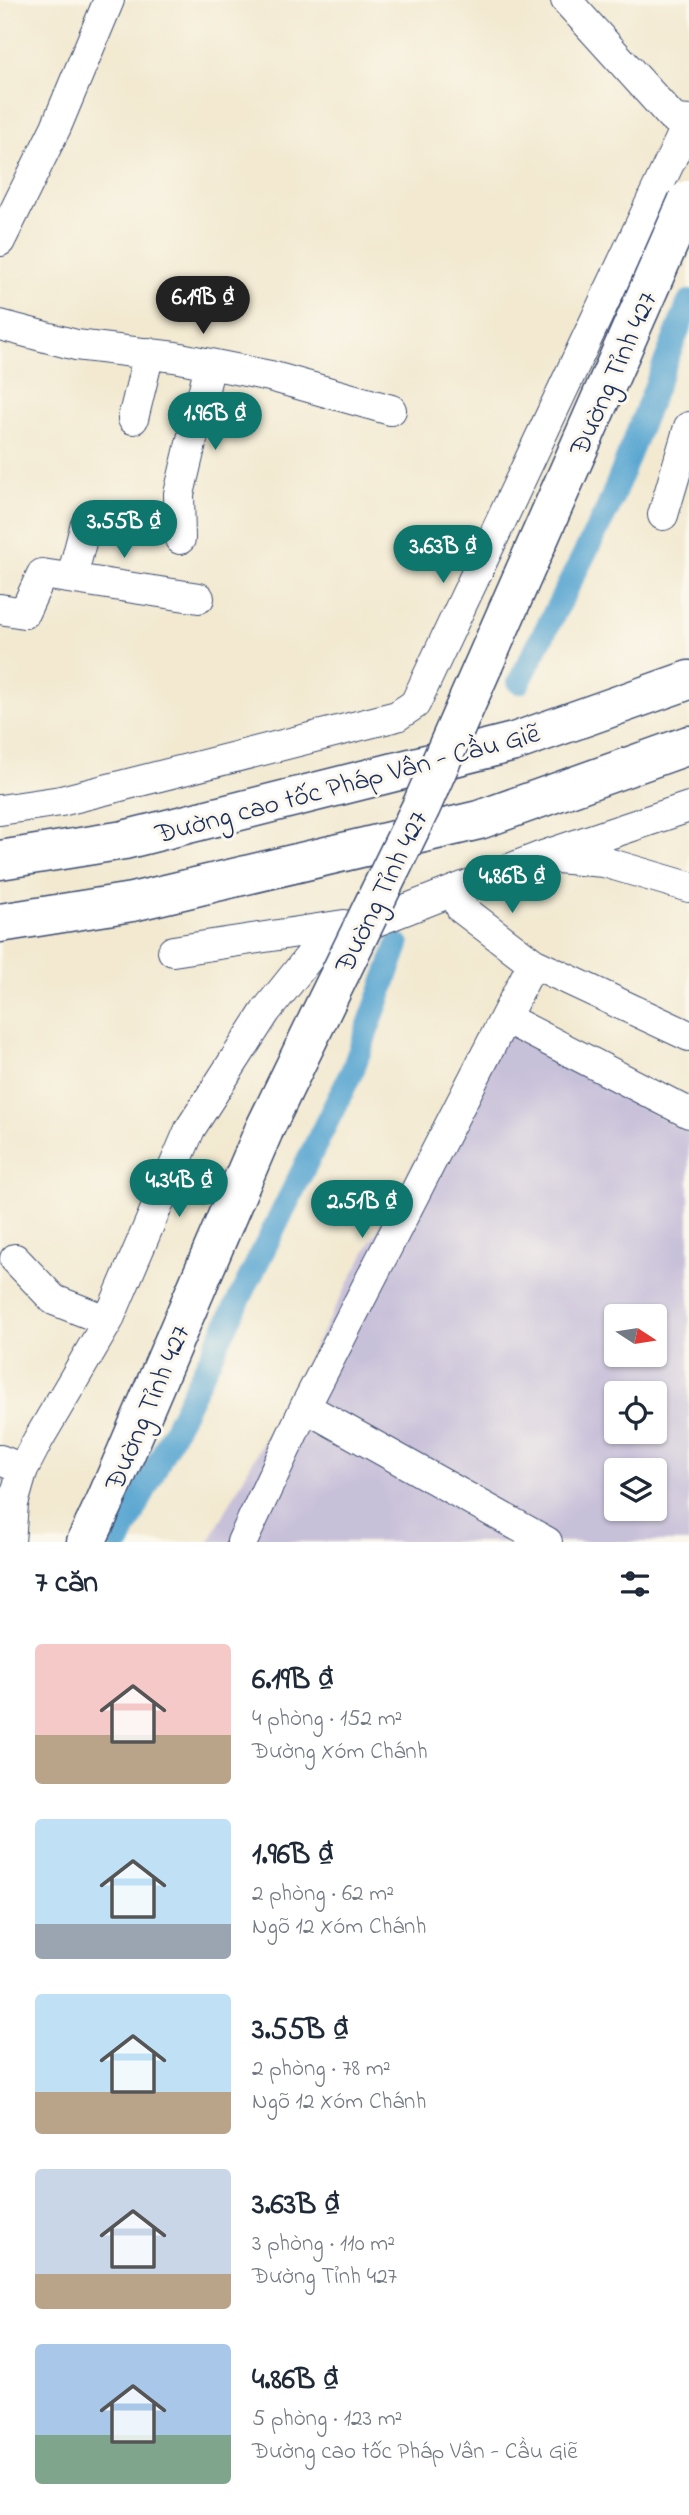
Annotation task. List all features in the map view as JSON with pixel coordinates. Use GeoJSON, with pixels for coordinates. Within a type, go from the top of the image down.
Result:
{"type":"FeatureCollection","features":[{"type":"Feature","properties":{"kind":"main road","name":"Đường Tỉnh 427"},"geometry":{"type":"LineString","coordinates":[[86,1542],[264,1130],[421,807],[689,199]]}},
{"type":"Feature","properties":{"kind":"main road","name":"Đường cao tốc Pháp Vân - Cầu Giẽ"},"geometry":{"type":"LineString","coordinates":[[0,860],[124,840],[500,745],[689,680]]}},
{"type":"Feature","properties":{"kind":"main road"},"geometry":{"type":"LineString","coordinates":[[0,934],[479,820],[689,745]]}},
{"type":"Feature","properties":{"kind":"main road"},"geometry":{"type":"LineString","coordinates":[[0,923],[132,902]]}},
{"type":"Feature","properties":{"kind":"street"},"geometry":{"type":"LineString","coordinates":[[0,241],[56,127],[109,0]]}},
{"type":"Feature","properties":{"kind":"street"},"geometry":{"type":"LineString","coordinates":[[0,810],[61,802],[397,716],[415,704],[689,121],[677,120],[671,116],[566,0]]}},
{"type":"Feature","properties":{"kind":"street"},"geometry":{"type":"LineString","coordinates":[[0,325],[76,345],[149,353],[270,376],[391,410]]}},
{"type":"Feature","properties":{"kind":"street"},"geometry":{"type":"LineString","coordinates":[[133,419],[149,353]]}},
{"type":"Feature","properties":{"kind":"street"},"geometry":{"type":"LineString","coordinates":[[180,538],[179,494],[210,364]]}},
{"type":"Feature","properties":{"kind":"street"},"geometry":{"type":"LineString","coordinates":[[663,515],[689,427]]}},
{"type":"Feature","properties":{"kind":"street"},"geometry":{"type":"LineString","coordinates":[[72,577],[85,527]]}},
{"type":"Feature","properties":{"kind":"street"},"geometry":{"type":"LineString","coordinates":[[0,609],[24,613],[42,574],[199,598]]}},
{"type":"Feature","properties":{"kind":"street"},"geometry":{"type":"LineString","coordinates":[[0,1488],[12,1465],[108,1321],[190,1129],[266,1011],[315,950],[379,920],[540,857],[648,823],[689,807]]}},
{"type":"Feature","properties":{"kind":"street"},"geometry":{"type":"LineString","coordinates":[[540,857],[604,862],[689,887]]}},
{"type":"Feature","properties":{"kind":"street"},"geometry":{"type":"LineString","coordinates":[[456,891],[461,908],[533,963],[689,1036]]}},
{"type":"Feature","properties":{"kind":"street"},"geometry":{"type":"LineString","coordinates":[[173,951],[379,920]]}},
{"type":"Feature","properties":{"kind":"street"},"geometry":{"type":"LineString","coordinates":[[242,1542],[305,1407],[533,963]]}},
{"type":"Feature","properties":{"kind":"street"},"geometry":{"type":"LineString","coordinates":[[505,1018],[689,1113]]}},
{"type":"Feature","properties":{"kind":"street"},"geometry":{"type":"LineString","coordinates":[[15,1259],[54,1300],[108,1321]]}},
{"type":"Feature","properties":{"kind":"street"},"geometry":{"type":"LineString","coordinates":[[305,1407],[547,1542]]}},
{"type":"Feature","properties":{"kind":"street"},"geometry":{"type":"LineString","coordinates":[[10,1542],[12,1465]]}},
{"type":"Feature","properties":{"kind":"shaded area"},"geometry":{"type":"Polygon","coordinates":[[[488,1024],[689,1133],[689,1542],[209,1542],[488,1024]]]}},
{"type":"Feature","properties":{"kind":"waterway"},"geometry":{"type":"LineString","coordinates":[[519,682],[608,508],[689,302]]}},
{"type":"Feature","properties":{"kind":"waterway"},"geometry":{"type":"LineString","coordinates":[[119,1542],[353,1069],[398,945]]}}]}
